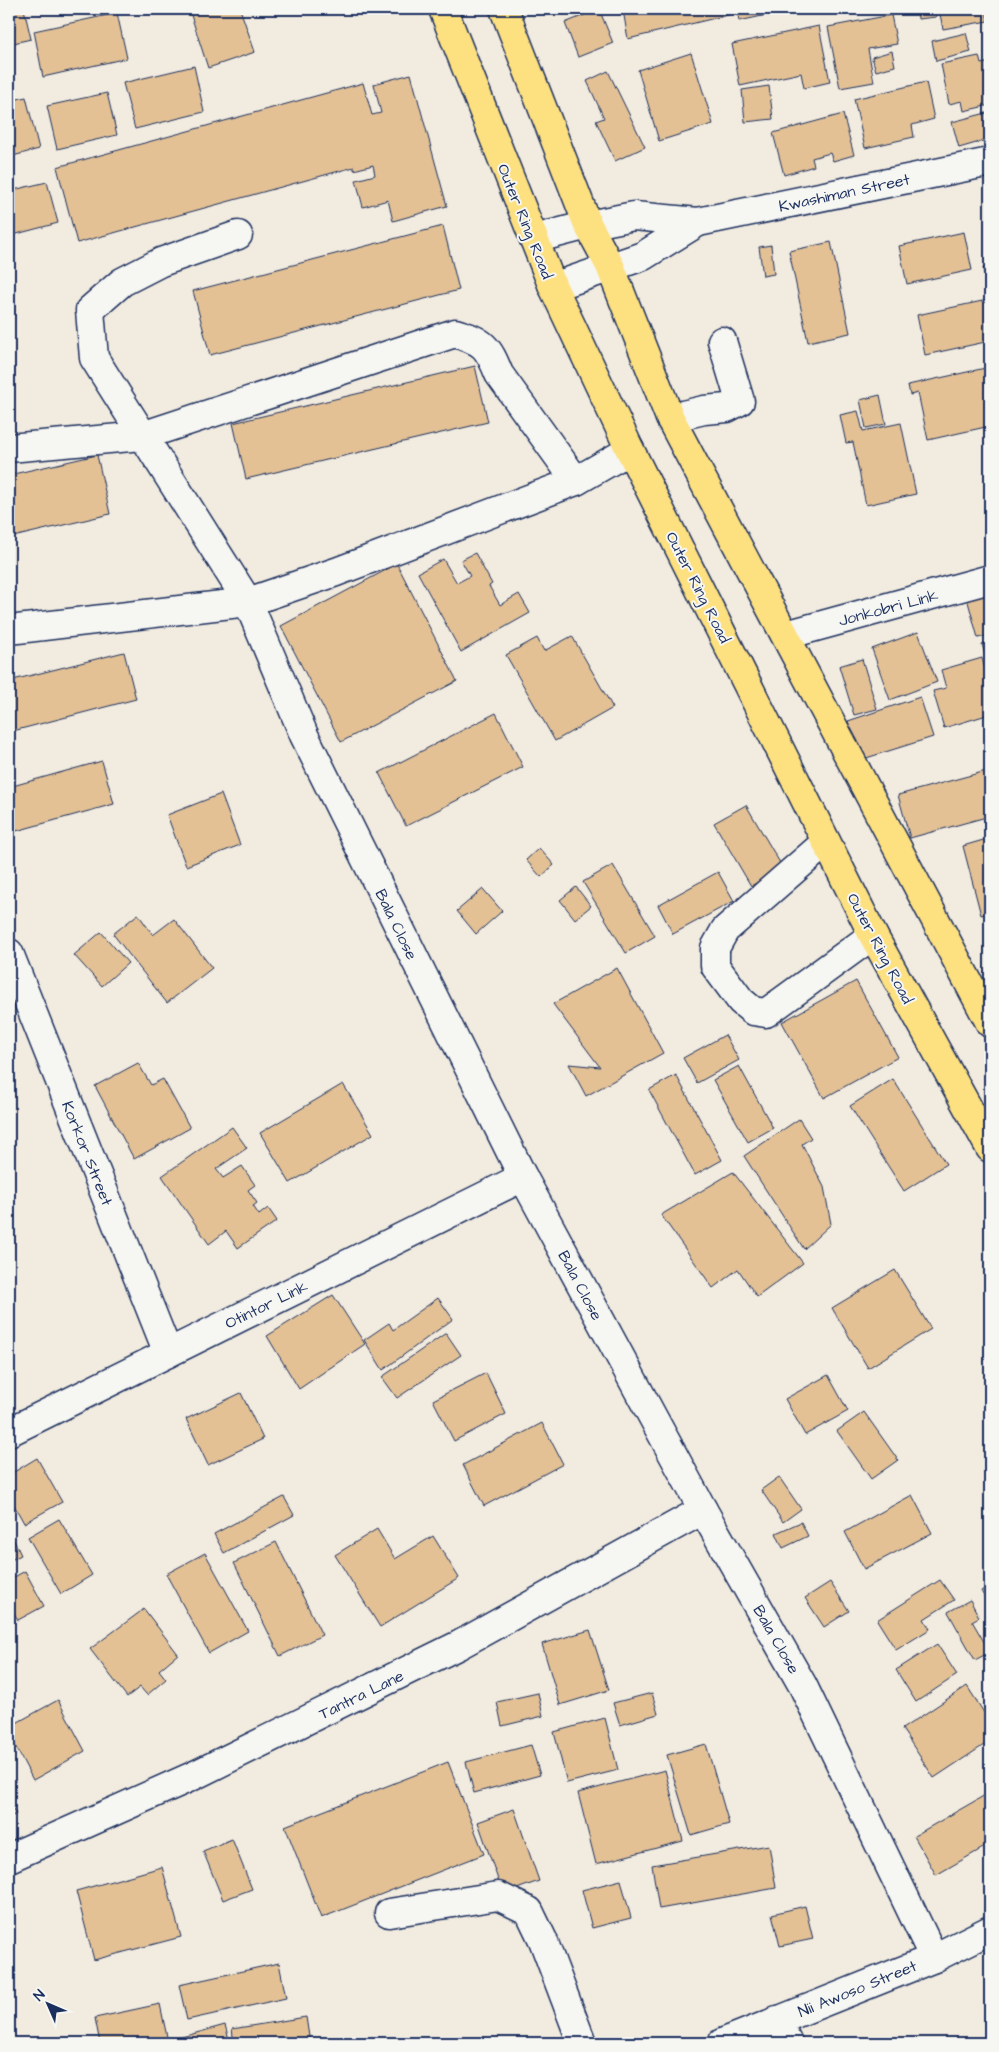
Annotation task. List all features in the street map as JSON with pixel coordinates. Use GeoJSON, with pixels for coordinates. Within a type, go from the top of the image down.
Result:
{"type":"FeatureCollection","features":[{"type":"Feature","properties":{"kind":"main road","name":"Outer Ring Road"},"geometry":{"type":"LineString","coordinates":[[444,9],[500,158],[552,287],[630,450],[873,935],[990,1148]]}},
{"type":"Feature","properties":{"kind":"main road"},"geometry":{"type":"LineString","coordinates":[[504,9],[588,225],[610,266],[670,418],[990,1023]]}},
{"type":"Feature","properties":{"kind":"street","name":"Kwashiman Street"},"geometry":{"type":"LineString","coordinates":[[534,239],[588,225],[634,216],[698,222],[990,162]]}},
{"type":"Feature","properties":{"kind":"street","name":"Kwashiman Street"},"geometry":{"type":"LineString","coordinates":[[552,287],[643,256],[698,222]]}},
{"type":"Feature","properties":{"kind":"street","name":"Bala Close"},"geometry":{"type":"LineString","coordinates":[[238,235],[161,262],[122,282],[90,310],[94,358],[248,602],[304,735],[523,1177],[703,1510],[803,1686],[934,1958]]}},
{"type":"Feature","properties":{"kind":"street"},"geometry":{"type":"LineString","coordinates":[[9,448],[142,436],[454,333],[476,339],[491,355],[499,374],[576,481]]}},
{"type":"Feature","properties":{"kind":"street"},"geometry":{"type":"LineString","coordinates":[[670,418],[704,410],[727,408],[740,401],[722,341]]}},
{"type":"Feature","properties":{"kind":"street"},"geometry":{"type":"LineString","coordinates":[[9,630],[248,602],[336,572],[576,481],[630,450]]}},
{"type":"Feature","properties":{"kind":"street","name":"Jonkobri Link"},"geometry":{"type":"LineString","coordinates":[[786,635],[990,578]]}},
{"type":"Feature","properties":{"kind":"street"},"geometry":{"type":"LineString","coordinates":[[826,842],[725,930],[715,948],[715,966],[741,1001],[753,1010],[766,1013],[873,935]]}},
{"type":"Feature","properties":{"kind":"street","name":"Korkor Street"},"geometry":{"type":"LineString","coordinates":[[9,953],[168,1353]]}},
{"type":"Feature","properties":{"kind":"street","name":"Otintor Link"},"geometry":{"type":"LineString","coordinates":[[9,1432],[523,1177]]}},
{"type":"Feature","properties":{"kind":"street","name":"Tantra Lane"},"geometry":{"type":"LineString","coordinates":[[9,1858],[193,1776],[459,1645],[703,1510]]}},
{"type":"Feature","properties":{"kind":"street"},"geometry":{"type":"LineString","coordinates":[[389,1913],[498,1896],[530,1911],[582,2043]]}},
{"type":"Feature","properties":{"kind":"street","name":"Nii Awoso Street"},"geometry":{"type":"LineString","coordinates":[[722,2043],[782,2032],[990,1930]]}},
{"type":"Feature","properties":{"kind":"building"},"geometry":{"type":"Polygon","coordinates":[[[9,9],[24,9],[31,39],[9,44],[9,9]]]}},
{"type":"Feature","properties":{"kind":"building"},"geometry":{"type":"Polygon","coordinates":[[[189,9],[240,9],[255,52],[208,68],[189,9]]]}},
{"type":"Feature","properties":{"kind":"building"},"geometry":{"type":"Polygon","coordinates":[[[599,9],[613,43],[578,57],[565,23],[599,9]]]}},
{"type":"Feature","properties":{"kind":"building"},"geometry":{"type":"Polygon","coordinates":[[[731,9],[732,14],[628,39],[623,10],[731,9]]]}},
{"type":"Feature","properties":{"kind":"building"},"geometry":{"type":"Polygon","coordinates":[[[737,9],[795,9],[739,21],[737,9]]]}},
{"type":"Feature","properties":{"kind":"building"},"geometry":{"type":"Polygon","coordinates":[[[917,9],[935,9],[936,17],[918,19],[917,9]]]}},
{"type":"Feature","properties":{"kind":"building"},"geometry":{"type":"Polygon","coordinates":[[[939,9],[986,9],[988,21],[943,29],[939,9]]]}},
{"type":"Feature","properties":{"kind":"building"},"geometry":{"type":"Polygon","coordinates":[[[117,13],[127,58],[43,77],[34,31],[117,13]]]}},
{"type":"Feature","properties":{"kind":"building"},"geometry":{"type":"Polygon","coordinates":[[[891,15],[897,44],[868,49],[874,82],[840,88],[828,27],[891,15]]]}},
{"type":"Feature","properties":{"kind":"building"},"geometry":{"type":"Polygon","coordinates":[[[819,26],[830,82],[804,88],[801,73],[740,86],[732,44],[819,26]]]}},
{"type":"Feature","properties":{"kind":"building"},"geometry":{"type":"Polygon","coordinates":[[[966,33],[971,52],[936,61],[932,41],[966,33]]]}},
{"type":"Feature","properties":{"kind":"building"},"geometry":{"type":"Polygon","coordinates":[[[892,51],[895,66],[876,71],[872,57],[892,51]]]}},
{"type":"Feature","properties":{"kind":"building"},"geometry":{"type":"Polygon","coordinates":[[[691,53],[713,124],[659,141],[638,70],[691,53]]]}},
{"type":"Feature","properties":{"kind":"building"},"geometry":{"type":"Polygon","coordinates":[[[979,56],[981,64],[990,62],[990,105],[964,111],[962,101],[949,104],[941,64],[979,56]]]}},
{"type":"Feature","properties":{"kind":"building"},"geometry":{"type":"Polygon","coordinates":[[[194,66],[204,112],[135,129],[123,83],[194,66]]]}},
{"type":"Feature","properties":{"kind":"building"},"geometry":{"type":"Polygon","coordinates":[[[608,71],[645,147],[615,161],[596,121],[604,118],[587,81],[608,71]]]}},
{"type":"Feature","properties":{"kind":"building"},"geometry":{"type":"Polygon","coordinates":[[[411,74],[447,206],[393,221],[388,200],[363,207],[356,180],[375,175],[373,165],[354,170],[354,167],[77,243],[57,167],[363,83],[372,115],[381,113],[374,84],[411,74]]]}},
{"type":"Feature","properties":{"kind":"building"},"geometry":{"type":"Polygon","coordinates":[[[926,82],[934,119],[912,125],[914,137],[865,148],[854,99],[926,82]]]}},
{"type":"Feature","properties":{"kind":"building"},"geometry":{"type":"Polygon","coordinates":[[[769,86],[773,119],[745,122],[742,90],[769,86]]]}},
{"type":"Feature","properties":{"kind":"building"},"geometry":{"type":"Polygon","coordinates":[[[107,93],[117,135],[57,149],[47,106],[107,93]]]}},
{"type":"Feature","properties":{"kind":"building"},"geometry":{"type":"Polygon","coordinates":[[[26,97],[39,149],[9,157],[9,112],[12,112],[9,101],[26,97]]]}},
{"type":"Feature","properties":{"kind":"building"},"geometry":{"type":"Polygon","coordinates":[[[990,112],[990,139],[959,148],[952,122],[990,112]]]}},
{"type":"Feature","properties":{"kind":"building"},"geometry":{"type":"Polygon","coordinates":[[[843,114],[854,155],[833,161],[830,153],[812,158],[814,166],[784,175],[773,133],[843,114]]]}},
{"type":"Feature","properties":{"kind":"building"},"geometry":{"type":"Polygon","coordinates":[[[47,182],[58,223],[9,236],[9,191],[47,182]]]}},
{"type":"Feature","properties":{"kind":"building"},"geometry":{"type":"Polygon","coordinates":[[[443,226],[459,290],[210,355],[193,291],[443,226]]]}},
{"type":"Feature","properties":{"kind":"building"},"geometry":{"type":"Polygon","coordinates":[[[964,232],[972,270],[907,284],[899,246],[964,232]]]}},
{"type":"Feature","properties":{"kind":"building"},"geometry":{"type":"Polygon","coordinates":[[[831,242],[850,333],[808,342],[789,251],[831,242]]]}},
{"type":"Feature","properties":{"kind":"building"},"geometry":{"type":"Polygon","coordinates":[[[771,245],[774,274],[763,276],[759,247],[771,245]]]}},
{"type":"Feature","properties":{"kind":"building"},"geometry":{"type":"Polygon","coordinates":[[[990,266],[990,297],[983,268],[990,266]]]}},
{"type":"Feature","properties":{"kind":"building"},"geometry":{"type":"Polygon","coordinates":[[[987,300],[990,318],[990,341],[925,355],[917,315],[987,300]]]}},
{"type":"Feature","properties":{"kind":"building"},"geometry":{"type":"Polygon","coordinates":[[[475,366],[488,422],[246,479],[233,423],[475,366]]]}},
{"type":"Feature","properties":{"kind":"building"},"geometry":{"type":"Polygon","coordinates":[[[990,367],[990,426],[928,440],[918,393],[910,395],[908,385],[990,367]]]}},
{"type":"Feature","properties":{"kind":"building"},"geometry":{"type":"Polygon","coordinates":[[[880,395],[886,424],[866,428],[860,400],[880,395]]]}},
{"type":"Feature","properties":{"kind":"building"},"geometry":{"type":"Polygon","coordinates":[[[858,411],[863,431],[901,423],[916,494],[866,505],[853,442],[846,443],[840,415],[858,411]]]}},
{"type":"Feature","properties":{"kind":"building"},"geometry":{"type":"Polygon","coordinates":[[[97,455],[110,514],[9,538],[9,475],[97,455]]]}},
{"type":"Feature","properties":{"kind":"building"},"geometry":{"type":"Polygon","coordinates":[[[475,553],[492,584],[489,586],[500,605],[519,594],[530,613],[461,652],[418,573],[443,559],[457,583],[470,576],[461,560],[475,553]]]}},
{"type":"Feature","properties":{"kind":"building"},"geometry":{"type":"Polygon","coordinates":[[[397,564],[457,681],[341,742],[281,626],[397,564]]]}},
{"type":"Feature","properties":{"kind":"building"},"geometry":{"type":"Polygon","coordinates":[[[990,591],[990,635],[978,638],[967,598],[990,591]]]}},
{"type":"Feature","properties":{"kind":"building"},"geometry":{"type":"Polygon","coordinates":[[[918,632],[937,682],[890,700],[872,649],[918,632]]]}},
{"type":"Feature","properties":{"kind":"building"},"geometry":{"type":"Polygon","coordinates":[[[572,636],[613,708],[555,741],[506,655],[537,638],[544,651],[572,636]]]}},
{"type":"Feature","properties":{"kind":"building"},"geometry":{"type":"Polygon","coordinates":[[[990,642],[990,666],[988,666],[982,644],[990,642]]]}},
{"type":"Feature","properties":{"kind":"building"},"geometry":{"type":"Polygon","coordinates":[[[124,652],[136,699],[9,732],[9,681],[124,652]]]}},
{"type":"Feature","properties":{"kind":"building"},"geometry":{"type":"Polygon","coordinates":[[[982,658],[990,688],[990,714],[944,728],[933,691],[946,688],[941,670],[982,658]]]}},
{"type":"Feature","properties":{"kind":"building"},"geometry":{"type":"Polygon","coordinates":[[[862,659],[877,709],[854,715],[839,666],[862,659]]]}},
{"type":"Feature","properties":{"kind":"building"},"geometry":{"type":"Polygon","coordinates":[[[920,697],[933,737],[860,760],[848,721],[920,697]]]}},
{"type":"Feature","properties":{"kind":"building"},"geometry":{"type":"Polygon","coordinates":[[[496,713],[523,767],[406,826],[379,773],[496,713]]]}},
{"type":"Feature","properties":{"kind":"building"},"geometry":{"type":"Polygon","coordinates":[[[102,761],[114,804],[9,833],[9,787],[102,761]]]}},
{"type":"Feature","properties":{"kind":"building"},"geometry":{"type":"Polygon","coordinates":[[[990,770],[990,816],[910,838],[898,795],[990,770]]]}},
{"type":"Feature","properties":{"kind":"building"},"geometry":{"type":"Polygon","coordinates":[[[221,794],[240,845],[186,866],[167,815],[221,794]]]}},
{"type":"Feature","properties":{"kind":"building"},"geometry":{"type":"Polygon","coordinates":[[[746,805],[783,868],[751,886],[714,823],[746,805]]]}},
{"type":"Feature","properties":{"kind":"building"},"geometry":{"type":"Polygon","coordinates":[[[990,838],[990,913],[981,915],[963,846],[990,838]]]}},
{"type":"Feature","properties":{"kind":"building"},"geometry":{"type":"Polygon","coordinates":[[[539,848],[554,865],[541,877],[526,860],[539,848]]]}},
{"type":"Feature","properties":{"kind":"building"},"geometry":{"type":"Polygon","coordinates":[[[613,865],[655,936],[626,953],[583,882],[613,865]]]}},
{"type":"Feature","properties":{"kind":"building"},"geometry":{"type":"Polygon","coordinates":[[[718,872],[734,901],[673,934],[658,905],[718,872]]]}},
{"type":"Feature","properties":{"kind":"building"},"geometry":{"type":"Polygon","coordinates":[[[576,887],[591,906],[575,919],[560,900],[576,887]]]}},
{"type":"Feature","properties":{"kind":"building"},"geometry":{"type":"Polygon","coordinates":[[[483,889],[502,911],[476,934],[457,911],[483,889]]]}},
{"type":"Feature","properties":{"kind":"building"},"geometry":{"type":"Polygon","coordinates":[[[138,914],[153,935],[174,919],[212,968],[167,1003],[113,934],[138,914]]]}},
{"type":"Feature","properties":{"kind":"building"},"geometry":{"type":"Polygon","coordinates":[[[101,932],[128,963],[102,986],[74,955],[101,932]]]}},
{"type":"Feature","properties":{"kind":"building"},"geometry":{"type":"Polygon","coordinates":[[[617,968],[663,1053],[586,1096],[569,1064],[600,1067],[553,1004],[617,968]]]}},
{"type":"Feature","properties":{"kind":"building"},"geometry":{"type":"Polygon","coordinates":[[[856,981],[898,1057],[824,1098],[782,1022],[856,981]]]}},
{"type":"Feature","properties":{"kind":"building"},"geometry":{"type":"Polygon","coordinates":[[[725,1035],[739,1060],[697,1083],[683,1058],[725,1035]]]}},
{"type":"Feature","properties":{"kind":"building"},"geometry":{"type":"Polygon","coordinates":[[[138,1063],[151,1085],[163,1079],[190,1128],[134,1159],[95,1086],[138,1063]]]}},
{"type":"Feature","properties":{"kind":"building"},"geometry":{"type":"Polygon","coordinates":[[[739,1066],[773,1128],[748,1142],[713,1080],[739,1066]]]}},
{"type":"Feature","properties":{"kind":"building"},"geometry":{"type":"Polygon","coordinates":[[[676,1075],[722,1160],[695,1175],[649,1090],[676,1075]]]}},
{"type":"Feature","properties":{"kind":"building"},"geometry":{"type":"Polygon","coordinates":[[[893,1079],[946,1164],[904,1191],[850,1106],[893,1079]]]}},
{"type":"Feature","properties":{"kind":"building"},"geometry":{"type":"Polygon","coordinates":[[[343,1084],[373,1134],[290,1183],[260,1133],[343,1084]]]}},
{"type":"Feature","properties":{"kind":"building"},"geometry":{"type":"Polygon","coordinates":[[[799,1119],[811,1138],[802,1144],[824,1187],[831,1224],[804,1249],[744,1156],[799,1119]]]}},
{"type":"Feature","properties":{"kind":"building"},"geometry":{"type":"Polygon","coordinates":[[[232,1127],[247,1148],[216,1169],[223,1178],[242,1166],[255,1185],[248,1190],[257,1203],[253,1206],[259,1215],[268,1208],[277,1221],[238,1248],[226,1231],[209,1244],[162,1176],[232,1127]]]}},
{"type":"Feature","properties":{"kind":"building"},"geometry":{"type":"Polygon","coordinates":[[[733,1172],[803,1263],[757,1297],[738,1269],[713,1288],[661,1215],[733,1172]]]}},
{"type":"Feature","properties":{"kind":"building"},"geometry":{"type":"Polygon","coordinates":[[[895,1270],[931,1329],[868,1368],[832,1308],[895,1270]]]}},
{"type":"Feature","properties":{"kind":"building"},"geometry":{"type":"Polygon","coordinates":[[[333,1295],[365,1344],[299,1389],[267,1336],[333,1295]]]}},
{"type":"Feature","properties":{"kind":"building"},"geometry":{"type":"Polygon","coordinates":[[[438,1298],[453,1319],[383,1370],[364,1340],[389,1323],[393,1330],[438,1298]]]}},
{"type":"Feature","properties":{"kind":"building"},"geometry":{"type":"Polygon","coordinates":[[[446,1333],[461,1355],[397,1398],[382,1377],[446,1333]]]}},
{"type":"Feature","properties":{"kind":"building"},"geometry":{"type":"Polygon","coordinates":[[[486,1373],[506,1414],[454,1441],[433,1400],[486,1373]]]}},
{"type":"Feature","properties":{"kind":"building"},"geometry":{"type":"Polygon","coordinates":[[[828,1375],[848,1411],[805,1435],[785,1399],[828,1375]]]}},
{"type":"Feature","properties":{"kind":"building"},"geometry":{"type":"Polygon","coordinates":[[[241,1393],[263,1439],[208,1465],[186,1419],[241,1393]]]}},
{"type":"Feature","properties":{"kind":"building"},"geometry":{"type":"Polygon","coordinates":[[[864,1412],[898,1460],[871,1479],[837,1431],[864,1412]]]}},
{"type":"Feature","properties":{"kind":"building"},"geometry":{"type":"Polygon","coordinates":[[[542,1423],[563,1464],[484,1506],[463,1465],[542,1423]]]}},
{"type":"Feature","properties":{"kind":"building"},"geometry":{"type":"Polygon","coordinates":[[[37,1458],[62,1502],[24,1523],[9,1496],[9,1475],[37,1458]]]}},
{"type":"Feature","properties":{"kind":"building"},"geometry":{"type":"Polygon","coordinates":[[[779,1477],[801,1509],[783,1522],[761,1490],[779,1477]]]}},
{"type":"Feature","properties":{"kind":"building"},"geometry":{"type":"Polygon","coordinates":[[[912,1495],[932,1533],[864,1569],[845,1532],[912,1495]]]}},
{"type":"Feature","properties":{"kind":"building"},"geometry":{"type":"Polygon","coordinates":[[[284,1497],[294,1515],[224,1553],[214,1534],[284,1497]]]}},
{"type":"Feature","properties":{"kind":"building"},"geometry":{"type":"Polygon","coordinates":[[[59,1519],[92,1575],[61,1594],[28,1537],[59,1519]]]}},
{"type":"Feature","properties":{"kind":"building"},"geometry":{"type":"Polygon","coordinates":[[[801,1522],[808,1536],[783,1548],[776,1533],[801,1522]]]}},
{"type":"Feature","properties":{"kind":"building"},"geometry":{"type":"Polygon","coordinates":[[[377,1529],[395,1559],[433,1536],[459,1578],[380,1627],[335,1555],[377,1529]]]}},
{"type":"Feature","properties":{"kind":"building"},"geometry":{"type":"Polygon","coordinates":[[[9,1530],[21,1555],[9,1561],[9,1530]]]}},
{"type":"Feature","properties":{"kind":"building"},"geometry":{"type":"Polygon","coordinates":[[[276,1542],[322,1635],[280,1656],[234,1563],[276,1542]]]}},
{"type":"Feature","properties":{"kind":"building"},"geometry":{"type":"Polygon","coordinates":[[[205,1553],[248,1631],[209,1653],[166,1574],[205,1553]]]}},
{"type":"Feature","properties":{"kind":"building"},"geometry":{"type":"Polygon","coordinates":[[[25,1571],[44,1606],[18,1620],[9,1604],[9,1580],[25,1571]]]}},
{"type":"Feature","properties":{"kind":"building"},"geometry":{"type":"Polygon","coordinates":[[[940,1580],[954,1600],[924,1619],[930,1629],[896,1650],[877,1620],[940,1580]]]}},
{"type":"Feature","properties":{"kind":"building"},"geometry":{"type":"Polygon","coordinates":[[[830,1582],[849,1611],[824,1627],[805,1598],[830,1582]]]}},
{"type":"Feature","properties":{"kind":"building"},"geometry":{"type":"Polygon","coordinates":[[[990,1586],[990,1607],[981,1591],[990,1586]]]}},
{"type":"Feature","properties":{"kind":"building"},"geometry":{"type":"Polygon","coordinates":[[[970,1600],[979,1617],[972,1621],[990,1652],[975,1660],[948,1612],[970,1600]]]}},
{"type":"Feature","properties":{"kind":"building"},"geometry":{"type":"Polygon","coordinates":[[[144,1609],[178,1654],[159,1670],[166,1679],[147,1695],[140,1687],[127,1697],[90,1649],[144,1609]]]}},
{"type":"Feature","properties":{"kind":"building"},"geometry":{"type":"Polygon","coordinates":[[[590,1630],[609,1690],[560,1705],[542,1644],[590,1630]]]}},
{"type":"Feature","properties":{"kind":"building"},"geometry":{"type":"Polygon","coordinates":[[[937,1644],[957,1675],[916,1702],[896,1670],[937,1644]]]}},
{"type":"Feature","properties":{"kind":"building"},"geometry":{"type":"Polygon","coordinates":[[[967,1686],[990,1722],[990,1741],[934,1778],[902,1729],[967,1686]]]}},
{"type":"Feature","properties":{"kind":"building"},"geometry":{"type":"Polygon","coordinates":[[[538,1693],[543,1716],[502,1726],[497,1702],[538,1693]]]}},
{"type":"Feature","properties":{"kind":"building"},"geometry":{"type":"Polygon","coordinates":[[[652,1693],[658,1714],[620,1725],[613,1703],[652,1693]]]}},
{"type":"Feature","properties":{"kind":"building"},"geometry":{"type":"Polygon","coordinates":[[[58,1700],[85,1751],[33,1780],[9,1734],[9,1727],[58,1700]]]}},
{"type":"Feature","properties":{"kind":"building"},"geometry":{"type":"Polygon","coordinates":[[[605,1718],[618,1770],[567,1783],[554,1732],[605,1718]]]}},
{"type":"Feature","properties":{"kind":"building"},"geometry":{"type":"Polygon","coordinates":[[[706,1744],[729,1824],[691,1835],[667,1755],[706,1744]]]}},
{"type":"Feature","properties":{"kind":"building"},"geometry":{"type":"Polygon","coordinates":[[[531,1745],[540,1775],[474,1793],[466,1762],[531,1745]]]}},
{"type":"Feature","properties":{"kind":"building"},"geometry":{"type":"Polygon","coordinates":[[[448,1762],[484,1854],[321,1918],[285,1826],[448,1762]]]}},
{"type":"Feature","properties":{"kind":"building"},"geometry":{"type":"Polygon","coordinates":[[[665,1770],[683,1841],[596,1864],[578,1793],[665,1770]]]}},
{"type":"Feature","properties":{"kind":"building"},"geometry":{"type":"Polygon","coordinates":[[[987,1794],[990,1799],[990,1844],[936,1875],[914,1836],[987,1794]]]}},
{"type":"Feature","properties":{"kind":"building"},"geometry":{"type":"Polygon","coordinates":[[[9,1802],[16,1814],[9,1818],[9,1802]]]}},
{"type":"Feature","properties":{"kind":"building"},"geometry":{"type":"Polygon","coordinates":[[[514,1809],[539,1881],[503,1894],[478,1822],[514,1809]]]}},
{"type":"Feature","properties":{"kind":"building"},"geometry":{"type":"Polygon","coordinates":[[[232,1839],[252,1889],[223,1900],[203,1851],[232,1839]]]}},
{"type":"Feature","properties":{"kind":"building"},"geometry":{"type":"Polygon","coordinates":[[[769,1845],[776,1888],[659,1909],[652,1865],[769,1845]]]}},
{"type":"Feature","properties":{"kind":"building"},"geometry":{"type":"Polygon","coordinates":[[[162,1867],[181,1937],[94,1960],[76,1891],[162,1867]]]}},
{"type":"Feature","properties":{"kind":"building"},"geometry":{"type":"Polygon","coordinates":[[[621,1880],[631,1918],[592,1928],[582,1890],[621,1880]]]}},
{"type":"Feature","properties":{"kind":"building"},"geometry":{"type":"Polygon","coordinates":[[[805,1906],[813,1939],[780,1946],[772,1914],[805,1906]]]}},
{"type":"Feature","properties":{"kind":"building"},"geometry":{"type":"Polygon","coordinates":[[[279,1963],[286,1998],[187,2020],[179,1985],[279,1963]]]}},
{"type":"Feature","properties":{"kind":"building"},"geometry":{"type":"Polygon","coordinates":[[[160,2004],[167,2037],[138,2043],[100,2043],[95,2018],[160,2004]]]}},
{"type":"Feature","properties":{"kind":"building"},"geometry":{"type":"Polygon","coordinates":[[[306,2017],[310,2043],[234,2043],[232,2029],[306,2017]]]}},
{"type":"Feature","properties":{"kind":"building"},"geometry":{"type":"Polygon","coordinates":[[[225,2025],[230,2043],[172,2043],[171,2040],[225,2025]]]}}]}
